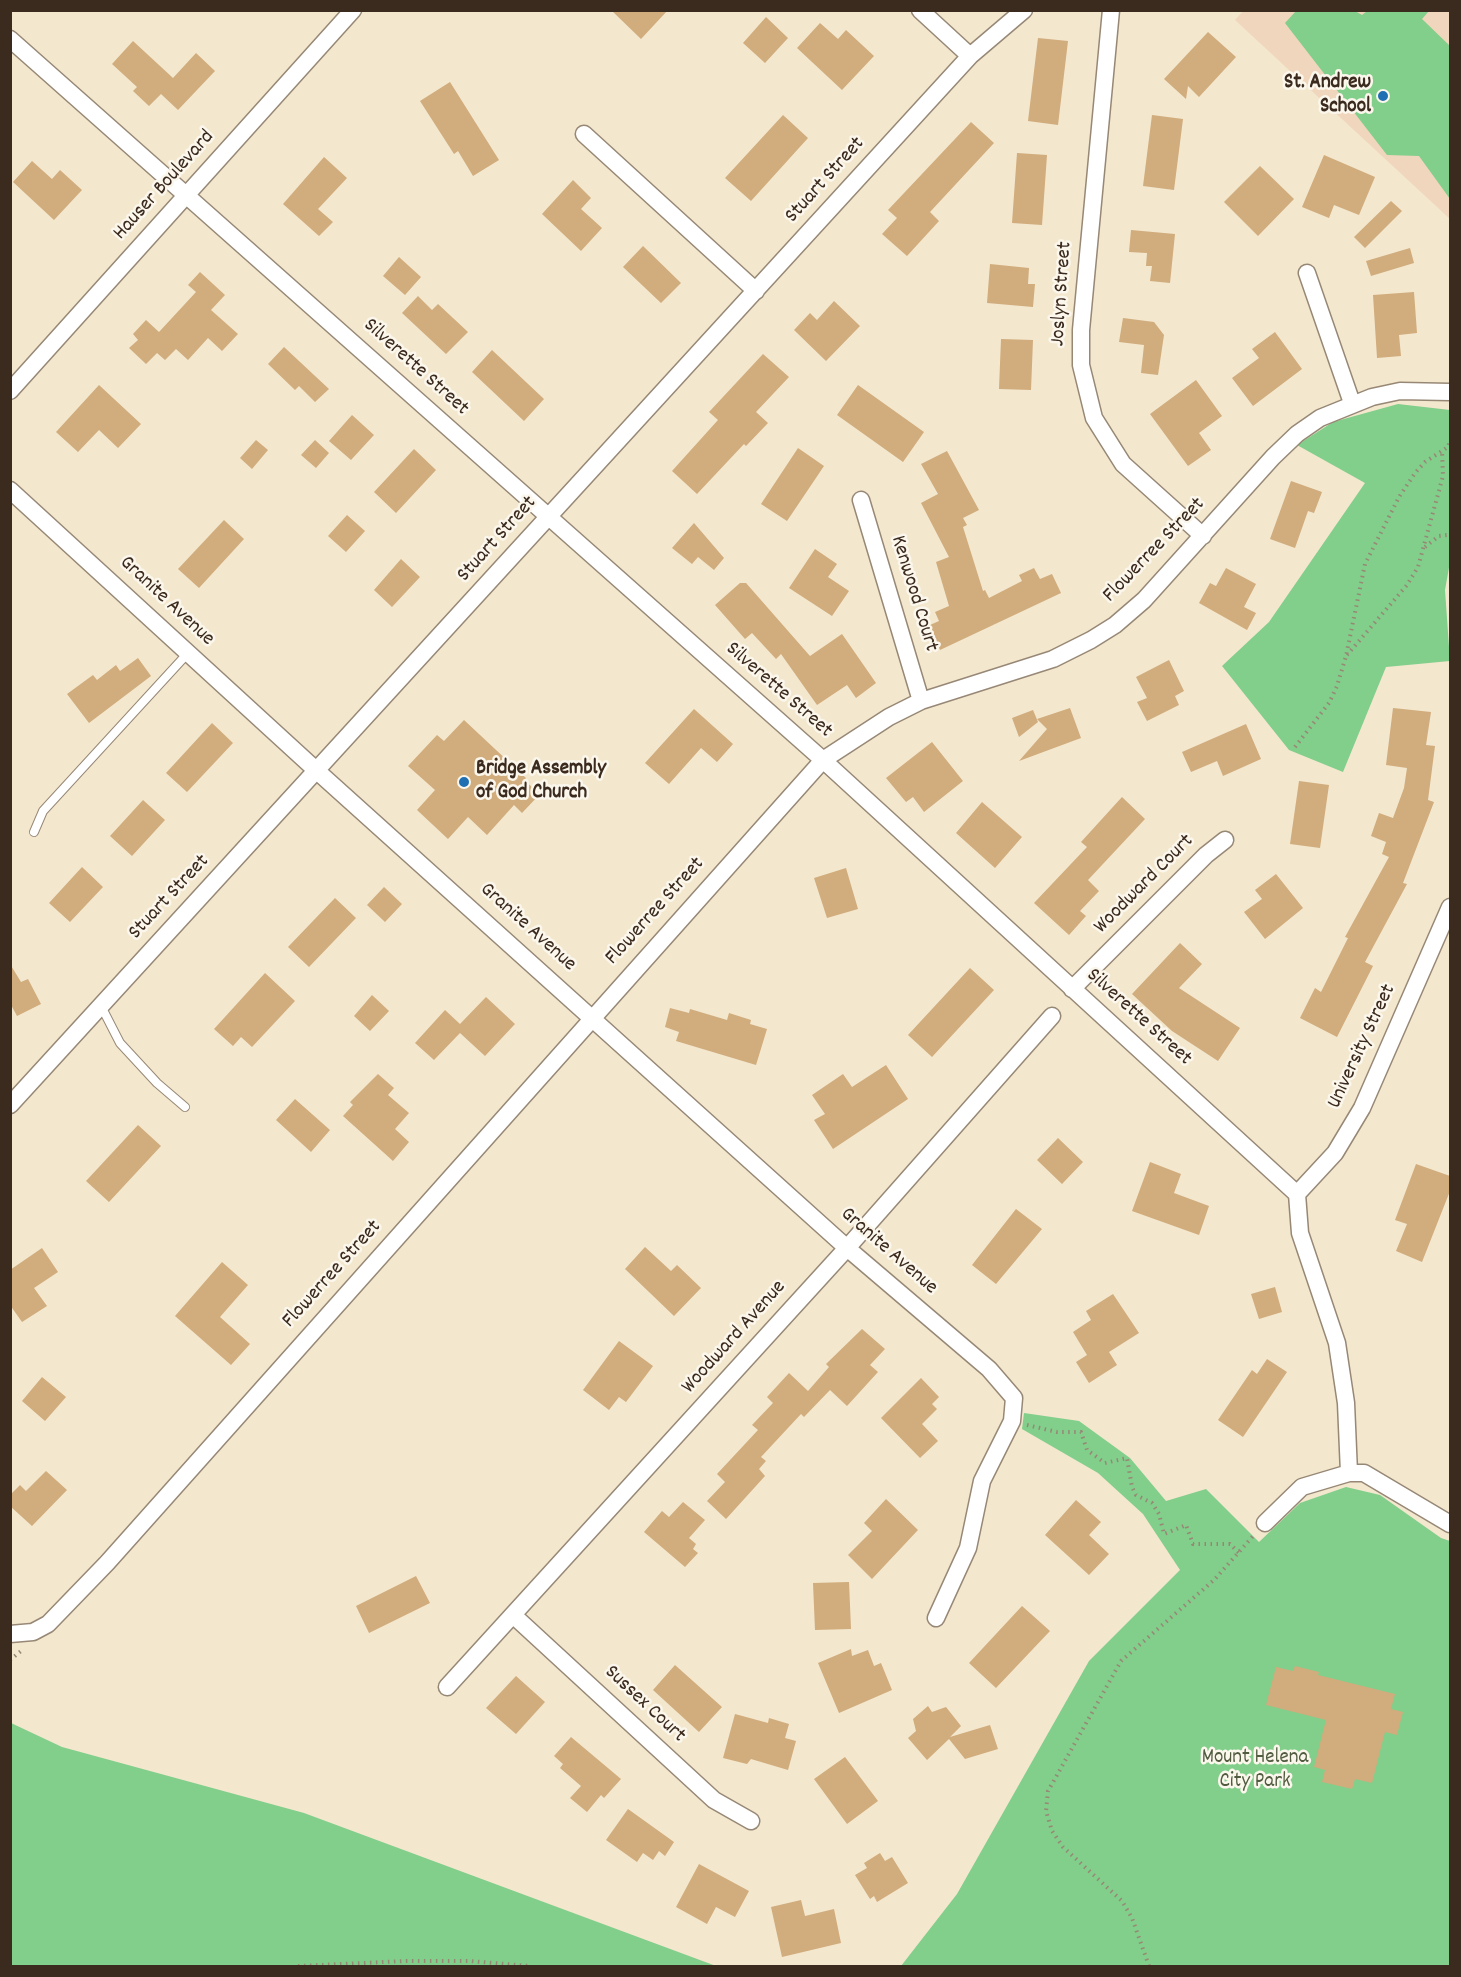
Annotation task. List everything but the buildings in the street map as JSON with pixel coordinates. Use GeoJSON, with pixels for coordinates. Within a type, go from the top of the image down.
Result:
{"type":"FeatureCollection","features":[{"type":"Feature","properties":{"kind":"street","name":"Hauser Boulevard"},"geometry":{"type":"LineString","coordinates":[[10,391],[353,10]]}},
{"type":"Feature","properties":{"kind":"street"},"geometry":{"type":"LineString","coordinates":[[920,10],[970,56]]}},
{"type":"Feature","properties":{"kind":"street","name":"Stuart Street"},"geometry":{"type":"LineString","coordinates":[[10,1105],[970,56],[1024,10]]}},
{"type":"Feature","properties":{"kind":"street","name":"Joslyn Street"},"geometry":{"type":"LineString","coordinates":[[1111,10],[1081,330],[1081,365],[1094,418],[1123,465],[1203,536]]}},
{"type":"Feature","properties":{"kind":"street","name":"Silverette Street"},"geometry":{"type":"LineString","coordinates":[[10,39],[823,760],[1297,1194]]}},
{"type":"Feature","properties":{"kind":"street"},"geometry":{"type":"LineString","coordinates":[[584,134],[756,291]]}},
{"type":"Feature","properties":{"kind":"street"},"geometry":{"type":"LineString","coordinates":[[1307,273],[1352,403]]}},
{"type":"Feature","properties":{"kind":"street","name":"Flowerree Street"},"geometry":{"type":"LineString","coordinates":[[10,1634],[33,1632],[48,1624],[107,1563],[823,760],[889,717],[921,702],[1053,659],[1091,640],[1144,600],[1297,434],[1320,418],[1352,403],[1400,391],[1450,392]]}},
{"type":"Feature","properties":{"kind":"street","name":"Granite Avenue"},"geometry":{"type":"LineString","coordinates":[[10,490],[317,771],[593,1016],[847,1248],[989,1369],[1014,1398],[1012,1421]]}},
{"type":"Feature","properties":{"kind":"street","name":"Kenwood Court"},"geometry":{"type":"LineString","coordinates":[[861,500],[921,702]]}},
{"type":"Feature","properties":{"kind":"street","name":"Woodward Court"},"geometry":{"type":"LineString","coordinates":[[1072,989],[1225,840]]}},
{"type":"Feature","properties":{"kind":"street","name":"University Street"},"geometry":{"type":"LineString","coordinates":[[1297,1194],[1335,1153],[1362,1108],[1450,907]]}},
{"type":"Feature","properties":{"kind":"street","name":"Woodward Avenue"},"geometry":{"type":"LineString","coordinates":[[447,1687],[847,1248],[1052,1016]]}},
{"type":"Feature","properties":{"kind":"street"},"geometry":{"type":"LineString","coordinates":[[1297,1194],[1300,1233],[1337,1343],[1346,1403],[1349,1473]]}},
{"type":"Feature","properties":{"kind":"street"},"geometry":{"type":"LineString","coordinates":[[936,1618],[968,1548],[982,1481],[1012,1421]]}},
{"type":"Feature","properties":{"kind":"street"},"geometry":{"type":"LineString","coordinates":[[1264,1523],[1302,1487],[1349,1473],[1364,1473],[1450,1524]]}},
{"type":"Feature","properties":{"kind":"street","name":"Sussex Court"},"geometry":{"type":"LineString","coordinates":[[513,1615],[714,1800],[751,1821]]}},
{"type":"Feature","properties":{"kind":"lane"},"geometry":{"type":"LineString","coordinates":[[34,832],[43,811],[188,653]]}},
{"type":"Feature","properties":{"kind":"lane"},"geometry":{"type":"LineString","coordinates":[[101,1006],[120,1043],[157,1083],[185,1107]]}},
{"type":"Feature","properties":{"kind":"path"},"geometry":{"type":"LineString","coordinates":[[1295,747],[1329,703],[1346,656],[1365,564],[1399,497],[1415,473],[1448,447],[1450,441]]}},
{"type":"Feature","properties":{"kind":"path"},"geometry":{"type":"LineString","coordinates":[[1346,656],[1407,585],[1424,547],[1443,476],[1442,450]]}},
{"type":"Feature","properties":{"kind":"path"},"geometry":{"type":"LineString","coordinates":[[1424,547],[1438,536],[1447,535]]}},
{"type":"Feature","properties":{"kind":"path"},"geometry":{"type":"LineString","coordinates":[[1012,1421],[1057,1432],[1081,1432],[1087,1450],[1106,1463],[1127,1458],[1132,1487],[1136,1495],[1152,1503],[1159,1514],[1164,1534],[1186,1525],[1193,1544],[1230,1544],[1239,1553]]}},
{"type":"Feature","properties":{"kind":"path"},"geometry":{"type":"LineString","coordinates":[[1149,1966],[1132,1918],[1122,1900],[1063,1847],[1052,1831],[1046,1811],[1048,1791],[1121,1661],[1189,1604],[1239,1553],[1264,1523]]}},
{"type":"Feature","properties":{"kind":"path"},"geometry":{"type":"LineString","coordinates":[[298,1966],[363,1962],[448,1961],[529,1966]]}},
{"type":"Feature","properties":{"kind":"shaded area","name":"St. Andrew School"},"geometry":{"type":"Polygon","coordinates":[[[1244,10],[1450,11],[1450,219],[1235,20],[1244,10]]]}},
{"type":"Feature","properties":{"kind":"green space","name":"St. Andrew School"},"geometry":{"type":"Polygon","coordinates":[[[1296,11],[1355,11],[1362,15],[1367,11],[1429,11],[1422,19],[1450,46],[1450,199],[1419,156],[1387,155],[1285,23],[1296,11]]]}},
{"type":"Feature","properties":{"kind":"green space"},"geometry":{"type":"Polygon","coordinates":[[[1398,404],[1450,410],[1450,562],[1445,590],[1450,661],[1386,667],[1343,772],[1289,750],[1222,666],[1269,622],[1365,483],[1297,445],[1333,422],[1398,404]]]}},
{"type":"Feature","properties":{"kind":"green space","name":"Mount Helena City Park"},"geometry":{"type":"Polygon","coordinates":[[[1024,1413],[1079,1421],[1130,1458],[1166,1501],[1206,1489],[1259,1542],[1300,1503],[1346,1487],[1380,1495],[1441,1538],[1450,1541],[1450,1966],[901,1966],[957,1894],[1089,1661],[1180,1570],[1143,1514],[1098,1473],[1022,1429],[1024,1413]]]}},
{"type":"Feature","properties":{"kind":"green space"},"geometry":{"type":"Polygon","coordinates":[[[11,1723],[62,1747],[304,1813],[716,1966],[11,1966],[11,1723]]]}},
{"type":"Feature","properties":{"kind":"place","name":"St. Andrew School"},"geometry":{"type":"Point","coordinates":[1383,96]}},
{"type":"Feature","properties":{"kind":"place","name":"Bridge Assembly of God Church"},"geometry":{"type":"Point","coordinates":[464,782]}}]}
